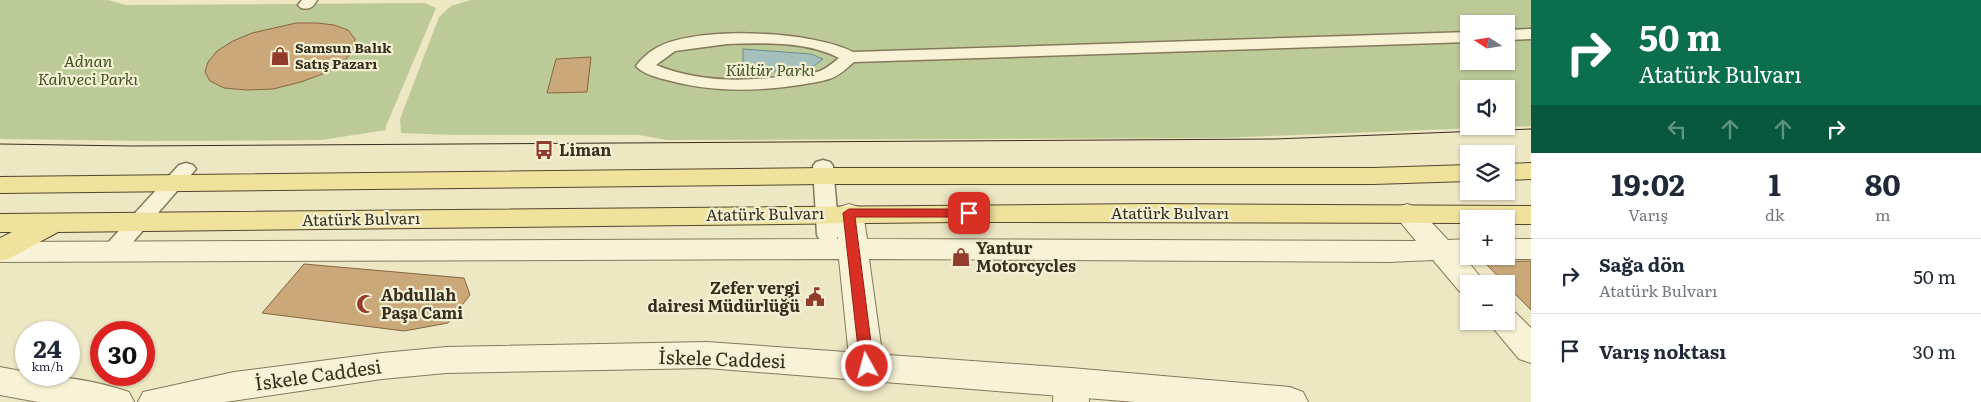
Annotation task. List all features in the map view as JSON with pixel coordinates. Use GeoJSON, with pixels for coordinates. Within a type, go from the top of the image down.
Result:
{"type":"FeatureCollection","features":[{"type":"Feature","properties":{"kind":"main road"},"geometry":{"type":"LineString","coordinates":[[0,185],[180,176],[823,171],[1373,176],[1460,173]]}},
{"type":"Feature","properties":{"kind":"main road"},"geometry":{"type":"LineString","coordinates":[[1515,172],[1531,171]]}},
{"type":"Feature","properties":{"kind":"main road","name":"Atatürk Bulvarı"},"geometry":{"type":"LineString","coordinates":[[0,223],[139,222],[839,228],[1407,213],[1531,215]]}},
{"type":"Feature","properties":{"kind":"main road"},"geometry":{"type":"LineString","coordinates":[[0,251],[51,223]]}},
{"type":"Feature","properties":{"kind":"street"},"geometry":{"type":"LineString","coordinates":[[1515,35],[1531,34]]}},
{"type":"Feature","properties":{"kind":"street"},"geometry":{"type":"LineString","coordinates":[[850,58],[825,74],[782,83],[762,84],[734,85],[680,79],[660,74],[645,66],[654,57],[668,48],[732,39],[802,41],[831,48],[850,58],[1460,37]]}},
{"type":"Feature","properties":{"kind":"street"},"geometry":{"type":"LineString","coordinates":[[823,171],[839,228],[867,366]]}},
{"type":"Feature","properties":{"kind":"street"},"geometry":{"type":"LineString","coordinates":[[112,252],[180,176]]}},
{"type":"Feature","properties":{"kind":"street"},"geometry":{"type":"LineString","coordinates":[[1407,213],[1463,275]]}},
{"type":"Feature","properties":{"kind":"street"},"geometry":{"type":"LineString","coordinates":[[0,251],[112,252],[839,228],[1388,252],[1460,249]]}},
{"type":"Feature","properties":{"kind":"street"},"geometry":{"type":"LineString","coordinates":[[1515,249],[1531,249]]}},
{"type":"Feature","properties":{"kind":"street","name":"İskele Caddesi"},"geometry":{"type":"LineString","coordinates":[[156,402],[234,386],[382,366],[446,360],[707,355],[867,366],[1071,392],[1290,402]]}},
{"type":"Feature","properties":{"kind":"street"},"geometry":{"type":"LineString","coordinates":[[0,381],[116,402]]}},
{"type":"Feature","properties":{"kind":"green space","name":"Adnan Kahveci Parkı"},"geometry":{"type":"Polygon","coordinates":[[[0,0],[108,0],[126,5],[425,3],[436,8],[386,126],[386,130],[322,140],[152,141],[0,139],[0,0]]]}},
{"type":"Feature","properties":{"kind":"green space","name":"Kültür Parkı"},"geometry":{"type":"Polygon","coordinates":[[[471,0],[1531,0],[1531,126],[1515,127],[1515,80],[1460,80],[1460,129],[1217,138],[667,140],[639,135],[454,135],[401,133],[400,119],[439,17],[451,6],[471,0]]]}},
{"type":"Feature","properties":{"kind":"water"},"geometry":{"type":"Polygon","coordinates":[[[743,49],[811,54],[823,59],[814,66],[743,75],[743,49]]]}},
{"type":"Feature","properties":{"kind":"building","name":"Samsun Balık Satış Pazarı"},"geometry":{"type":"Polygon","coordinates":[[[296,23],[334,25],[348,30],[355,39],[354,50],[343,62],[325,73],[301,82],[273,89],[247,90],[224,88],[210,81],[205,72],[208,62],[217,51],[233,41],[252,33],[296,23]]]}},
{"type":"Feature","properties":{"kind":"building"},"geometry":{"type":"Polygon","coordinates":[[[591,57],[587,92],[547,93],[556,59],[591,57]]]}},
{"type":"Feature","properties":{"kind":"building"},"geometry":{"type":"Polygon","coordinates":[[[1515,261],[1531,261],[1531,310],[1515,294],[1515,275],[1497,275],[1487,265],[1515,265],[1515,261]]]}},
{"type":"Feature","properties":{"kind":"building","name":"Abdullah Paşa Cami"},"geometry":{"type":"Polygon","coordinates":[[[304,264],[464,278],[470,295],[448,323],[404,331],[262,313],[304,264]]]}},
{"type":"Feature","properties":{"kind":"tram line"},"geometry":{"type":"LineString","coordinates":[[0,144],[131,146],[1275,139],[1531,129]]}},
{"type":"Feature","properties":{"kind":"place","name":"Samsun Balık Satış Pazarı"},"geometry":{"type":"Point","coordinates":[280,56]}},
{"type":"Feature","properties":{"kind":"place","name":"Liman"},"geometry":{"type":"Point","coordinates":[544,150]}},
{"type":"Feature","properties":{"kind":"place","name":"Yantur Motorcycles"},"geometry":{"type":"Point","coordinates":[961,257]}},
{"type":"Feature","properties":{"kind":"place","name":"Zefer vergi dairesi Müdürlüğü"},"geometry":{"type":"Point","coordinates":[815,297]}},
{"type":"Feature","properties":{"kind":"place","name":"Abdullah Paşa Cami"},"geometry":{"type":"Point","coordinates":[366,304]}},
{"type":"Feature","properties":{"kind":"route"},"geometry":{"type":"LineString","coordinates":[[867,366],[849,213],[969,213]]}}]}
